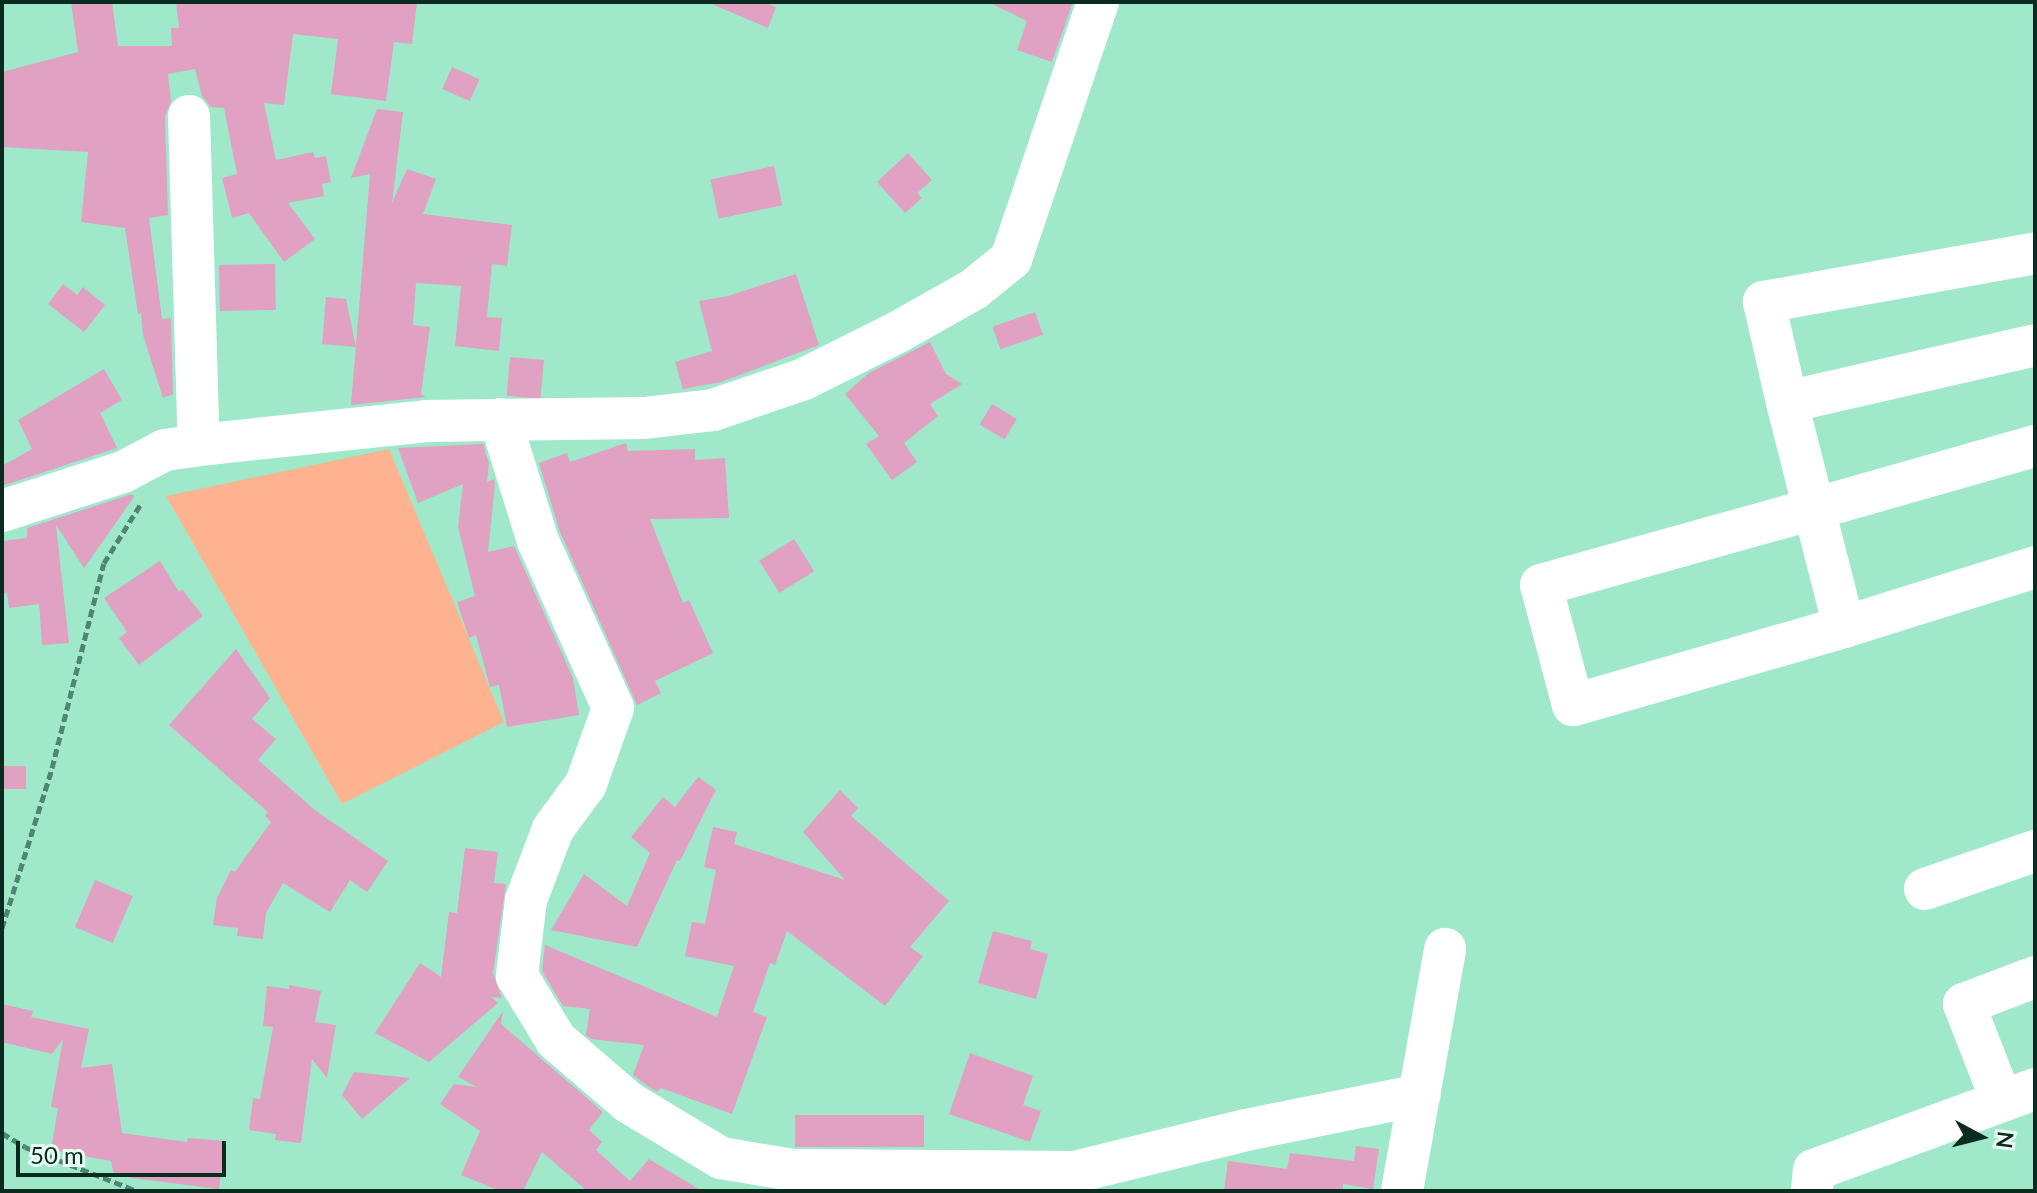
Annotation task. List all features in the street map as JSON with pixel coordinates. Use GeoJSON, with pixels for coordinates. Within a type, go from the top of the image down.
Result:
{"type":"FeatureCollection","features":[{"type":"Feature","properties":{"kind":"street"},"geometry":{"type":"LineString","coordinates":[[2,511],[123,472],[165,450],[427,421],[644,418],[713,410],[804,379],[898,332],[974,289],[1011,259],[1098,2]]}},
{"type":"Feature","properties":{"kind":"street"},"geometry":{"type":"LineString","coordinates":[[189,116],[199,445]]}},
{"type":"Feature","properties":{"kind":"street"},"geometry":{"type":"LineString","coordinates":[[1844,627],[1764,302],[2035,253]]}},
{"type":"Feature","properties":{"kind":"street"},"geometry":{"type":"LineString","coordinates":[[1787,402],[2035,345]]}},
{"type":"Feature","properties":{"kind":"street"},"geometry":{"type":"LineString","coordinates":[[500,419],[538,541],[613,708],[586,784],[553,829],[526,900],[517,976],[556,1040],[628,1102],[748,1177],[793,1170],[1075,1172],[1246,1130],[1419,1095]]}},
{"type":"Feature","properties":{"kind":"street"},"geometry":{"type":"LineString","coordinates":[[2035,446],[1541,585],[1573,705],[1844,627],[2035,567]]}},
{"type":"Feature","properties":{"kind":"street"},"geometry":{"type":"LineString","coordinates":[[1925,889],[2035,851]]}},
{"type":"Feature","properties":{"kind":"street"},"geometry":{"type":"LineString","coordinates":[[1402,1191],[1445,949]]}},
{"type":"Feature","properties":{"kind":"street"},"geometry":{"type":"LineString","coordinates":[[1812,1191],[1814,1170],[2018,1094],[1964,1004],[2035,977]]}},
{"type":"Feature","properties":{"kind":"path"},"geometry":{"type":"LineString","coordinates":[[2,928],[52,768],[104,563],[144,498]]}},
{"type":"Feature","properties":{"kind":"path"},"geometry":{"type":"LineString","coordinates":[[2,1133],[25,1147],[137,1191]]}},
{"type":"Feature","properties":{"kind":"shaded area"},"geometry":{"type":"Polygon","coordinates":[[[389,449],[504,722],[342,804],[166,496],[389,449]]]}},
{"type":"Feature","properties":{"kind":"building"},"geometry":{"type":"Polygon","coordinates":[[[71,2],[112,2],[118,46],[172,46],[171,28],[179,28],[176,2],[417,2],[412,44],[394,42],[386,101],[331,94],[338,39],[293,34],[284,105],[264,103],[276,160],[313,152],[315,158],[326,156],[331,182],[322,184],[324,196],[288,203],[315,239],[284,262],[249,213],[232,218],[222,178],[237,174],[224,108],[211,107],[202,96],[195,69],[168,74],[171,101],[165,117],[168,215],[149,218],[162,319],[171,318],[173,394],[163,398],[143,335],[141,313],[138,314],[125,228],[81,222],[88,152],[2,147],[2,72],[78,52],[71,2]]]}},
{"type":"Feature","properties":{"kind":"building"},"geometry":{"type":"Polygon","coordinates":[[[707,2],[764,2],[776,7],[768,28],[707,2]]]}},
{"type":"Feature","properties":{"kind":"building"},"geometry":{"type":"Polygon","coordinates":[[[988,2],[1073,2],[1052,62],[1017,50],[1027,21],[988,2]]]}},
{"type":"Feature","properties":{"kind":"building"},"geometry":{"type":"Polygon","coordinates":[[[452,67],[479,79],[470,101],[442,89],[452,67]]]}},
{"type":"Feature","properties":{"kind":"building"},"geometry":{"type":"Polygon","coordinates":[[[377,109],[403,112],[392,203],[407,169],[436,179],[423,214],[512,225],[507,266],[492,264],[487,317],[502,318],[499,351],[455,346],[461,286],[416,283],[413,325],[430,327],[421,394],[426,397],[351,405],[370,174],[351,178],[377,109]]]}},
{"type":"Feature","properties":{"kind":"building"},"geometry":{"type":"Polygon","coordinates":[[[908,153],[932,180],[917,193],[922,198],[905,213],[877,182],[908,153]]]}},
{"type":"Feature","properties":{"kind":"building"},"geometry":{"type":"Polygon","coordinates":[[[774,166],[782,205],[719,219],[710,180],[774,166]]]}},
{"type":"Feature","properties":{"kind":"building"},"geometry":{"type":"Polygon","coordinates":[[[275,264],[276,310],[220,311],[219,265],[275,264]]]}},
{"type":"Feature","properties":{"kind":"building"},"geometry":{"type":"Polygon","coordinates":[[[796,274],[819,345],[721,382],[683,389],[675,362],[712,351],[699,301],[728,296],[796,274]]]}},
{"type":"Feature","properties":{"kind":"building"},"geometry":{"type":"Polygon","coordinates":[[[63,284],[77,295],[83,287],[105,305],[84,332],[48,304],[63,284]]]}},
{"type":"Feature","properties":{"kind":"building"},"geometry":{"type":"Polygon","coordinates":[[[326,297],[346,299],[356,347],[322,344],[326,297]]]}},
{"type":"Feature","properties":{"kind":"building"},"geometry":{"type":"Polygon","coordinates":[[[1035,312],[1043,335],[1000,349],[992,327],[1035,312]]]}},
{"type":"Feature","properties":{"kind":"building"},"geometry":{"type":"Polygon","coordinates":[[[930,342],[946,374],[962,384],[930,404],[938,416],[904,443],[917,462],[892,480],[866,444],[879,436],[845,394],[869,373],[930,342]]]}},
{"type":"Feature","properties":{"kind":"building"},"geometry":{"type":"Polygon","coordinates":[[[510,357],[544,360],[540,399],[507,396],[510,357]]]}},
{"type":"Feature","properties":{"kind":"building"},"geometry":{"type":"Polygon","coordinates":[[[104,369],[122,400],[100,413],[117,448],[2,486],[2,466],[32,449],[18,420],[104,369]]]}},
{"type":"Feature","properties":{"kind":"building"},"geometry":{"type":"Polygon","coordinates":[[[992,404],[1017,419],[1004,440],[980,425],[992,404]]]}},
{"type":"Feature","properties":{"kind":"building"},"geometry":{"type":"Polygon","coordinates":[[[626,443],[628,451],[695,449],[695,460],[725,458],[729,518],[650,519],[683,603],[689,600],[713,653],[655,681],[661,693],[637,705],[560,532],[539,463],[567,453],[570,462],[626,443]]]}},
{"type":"Feature","properties":{"kind":"building"},"geometry":{"type":"Polygon","coordinates":[[[483,444],[489,464],[487,482],[494,479],[495,484],[488,552],[514,546],[573,678],[579,715],[507,727],[499,685],[490,687],[476,635],[469,638],[457,602],[475,596],[458,527],[463,484],[418,503],[398,448],[483,444]]]}},
{"type":"Feature","properties":{"kind":"building"},"geometry":{"type":"Polygon","coordinates":[[[132,494],[134,497],[84,568],[56,525],[69,643],[42,645],[39,604],[9,608],[7,593],[2,594],[2,541],[27,538],[27,528],[132,494]]]}},
{"type":"Feature","properties":{"kind":"building"},"geometry":{"type":"Polygon","coordinates":[[[794,539],[814,571],[779,593],[759,561],[794,539]]]}},
{"type":"Feature","properties":{"kind":"building"},"geometry":{"type":"Polygon","coordinates":[[[160,561],[179,592],[182,589],[203,616],[139,665],[119,638],[127,632],[104,598],[160,561]]]}},
{"type":"Feature","properties":{"kind":"building"},"geometry":{"type":"Polygon","coordinates":[[[236,649],[270,698],[252,719],[276,739],[258,760],[316,811],[388,861],[367,892],[350,880],[330,912],[283,883],[266,913],[263,939],[237,936],[238,928],[213,925],[217,898],[231,870],[235,872],[271,822],[265,816],[268,812],[169,725],[236,649]]]}},
{"type":"Feature","properties":{"kind":"building"},"geometry":{"type":"Polygon","coordinates":[[[2,766],[26,766],[26,789],[2,789],[2,766]]]}},
{"type":"Feature","properties":{"kind":"building"},"geometry":{"type":"Polygon","coordinates":[[[698,777],[716,790],[680,861],[677,860],[637,947],[551,930],[584,874],[627,906],[650,853],[631,837],[663,797],[675,807],[698,777]]]}},
{"type":"Feature","properties":{"kind":"building"},"geometry":{"type":"Polygon","coordinates":[[[840,790],[858,808],[851,816],[949,901],[910,947],[923,956],[885,1006],[787,931],[775,965],[770,963],[753,1012],[767,1017],[732,1114],[661,1088],[657,1092],[633,1075],[644,1045],[591,1039],[586,1035],[590,1009],[563,1006],[542,971],[545,945],[717,1017],[734,966],[685,956],[692,922],[705,924],[716,870],[704,867],[713,827],[737,832],[734,844],[845,880],[803,832],[840,790]]]}},
{"type":"Feature","properties":{"kind":"building"},"geometry":{"type":"Polygon","coordinates":[[[465,848],[498,852],[494,883],[506,884],[493,973],[502,998],[491,997],[498,1003],[429,1062],[375,1033],[420,963],[441,977],[449,912],[457,913],[465,848]]]}},
{"type":"Feature","properties":{"kind":"building"},"geometry":{"type":"Polygon","coordinates":[[[95,880],[133,896],[113,943],[75,927],[95,880]]]}},
{"type":"Feature","properties":{"kind":"building"},"geometry":{"type":"Polygon","coordinates":[[[993,931],[1032,941],[1030,949],[1048,954],[1036,999],[978,983],[993,931]]]}},
{"type":"Feature","properties":{"kind":"building"},"geometry":{"type":"Polygon","coordinates":[[[289,985],[321,991],[315,1022],[336,1025],[327,1078],[312,1059],[301,1143],[275,1140],[276,1134],[249,1130],[253,1098],[260,1099],[273,1027],[263,1026],[267,986],[289,989],[289,985]]]}},
{"type":"Feature","properties":{"kind":"building"},"geometry":{"type":"Polygon","coordinates":[[[2,1004],[33,1011],[31,1017],[89,1029],[81,1068],[112,1064],[122,1133],[187,1142],[188,1138],[225,1141],[219,1189],[132,1178],[113,1172],[111,1161],[51,1150],[58,1108],[51,1107],[63,1039],[52,1054],[2,1042],[2,1004]]]}},
{"type":"Feature","properties":{"kind":"building"},"geometry":{"type":"Polygon","coordinates":[[[503,1011],[501,1024],[603,1112],[589,1130],[602,1142],[596,1150],[630,1181],[649,1159],[702,1191],[587,1191],[542,1152],[523,1191],[500,1191],[461,1175],[480,1131],[440,1104],[454,1084],[477,1087],[458,1077],[503,1011]]]}},
{"type":"Feature","properties":{"kind":"building"},"geometry":{"type":"Polygon","coordinates":[[[970,1053],[1033,1076],[1023,1105],[1041,1111],[1030,1142],[949,1114],[970,1053]]]}},
{"type":"Feature","properties":{"kind":"building"},"geometry":{"type":"Polygon","coordinates":[[[354,1072],[410,1078],[362,1119],[342,1095],[354,1072]]]}},
{"type":"Feature","properties":{"kind":"building"},"geometry":{"type":"Polygon","coordinates":[[[795,1115],[924,1115],[924,1147],[795,1147],[795,1115]]]}},
{"type":"Feature","properties":{"kind":"building"},"geometry":{"type":"Polygon","coordinates":[[[1356,1146],[1379,1149],[1373,1189],[1343,1184],[1343,1191],[1224,1191],[1228,1161],[1287,1169],[1290,1153],[1354,1161],[1356,1146]]]}}]}
